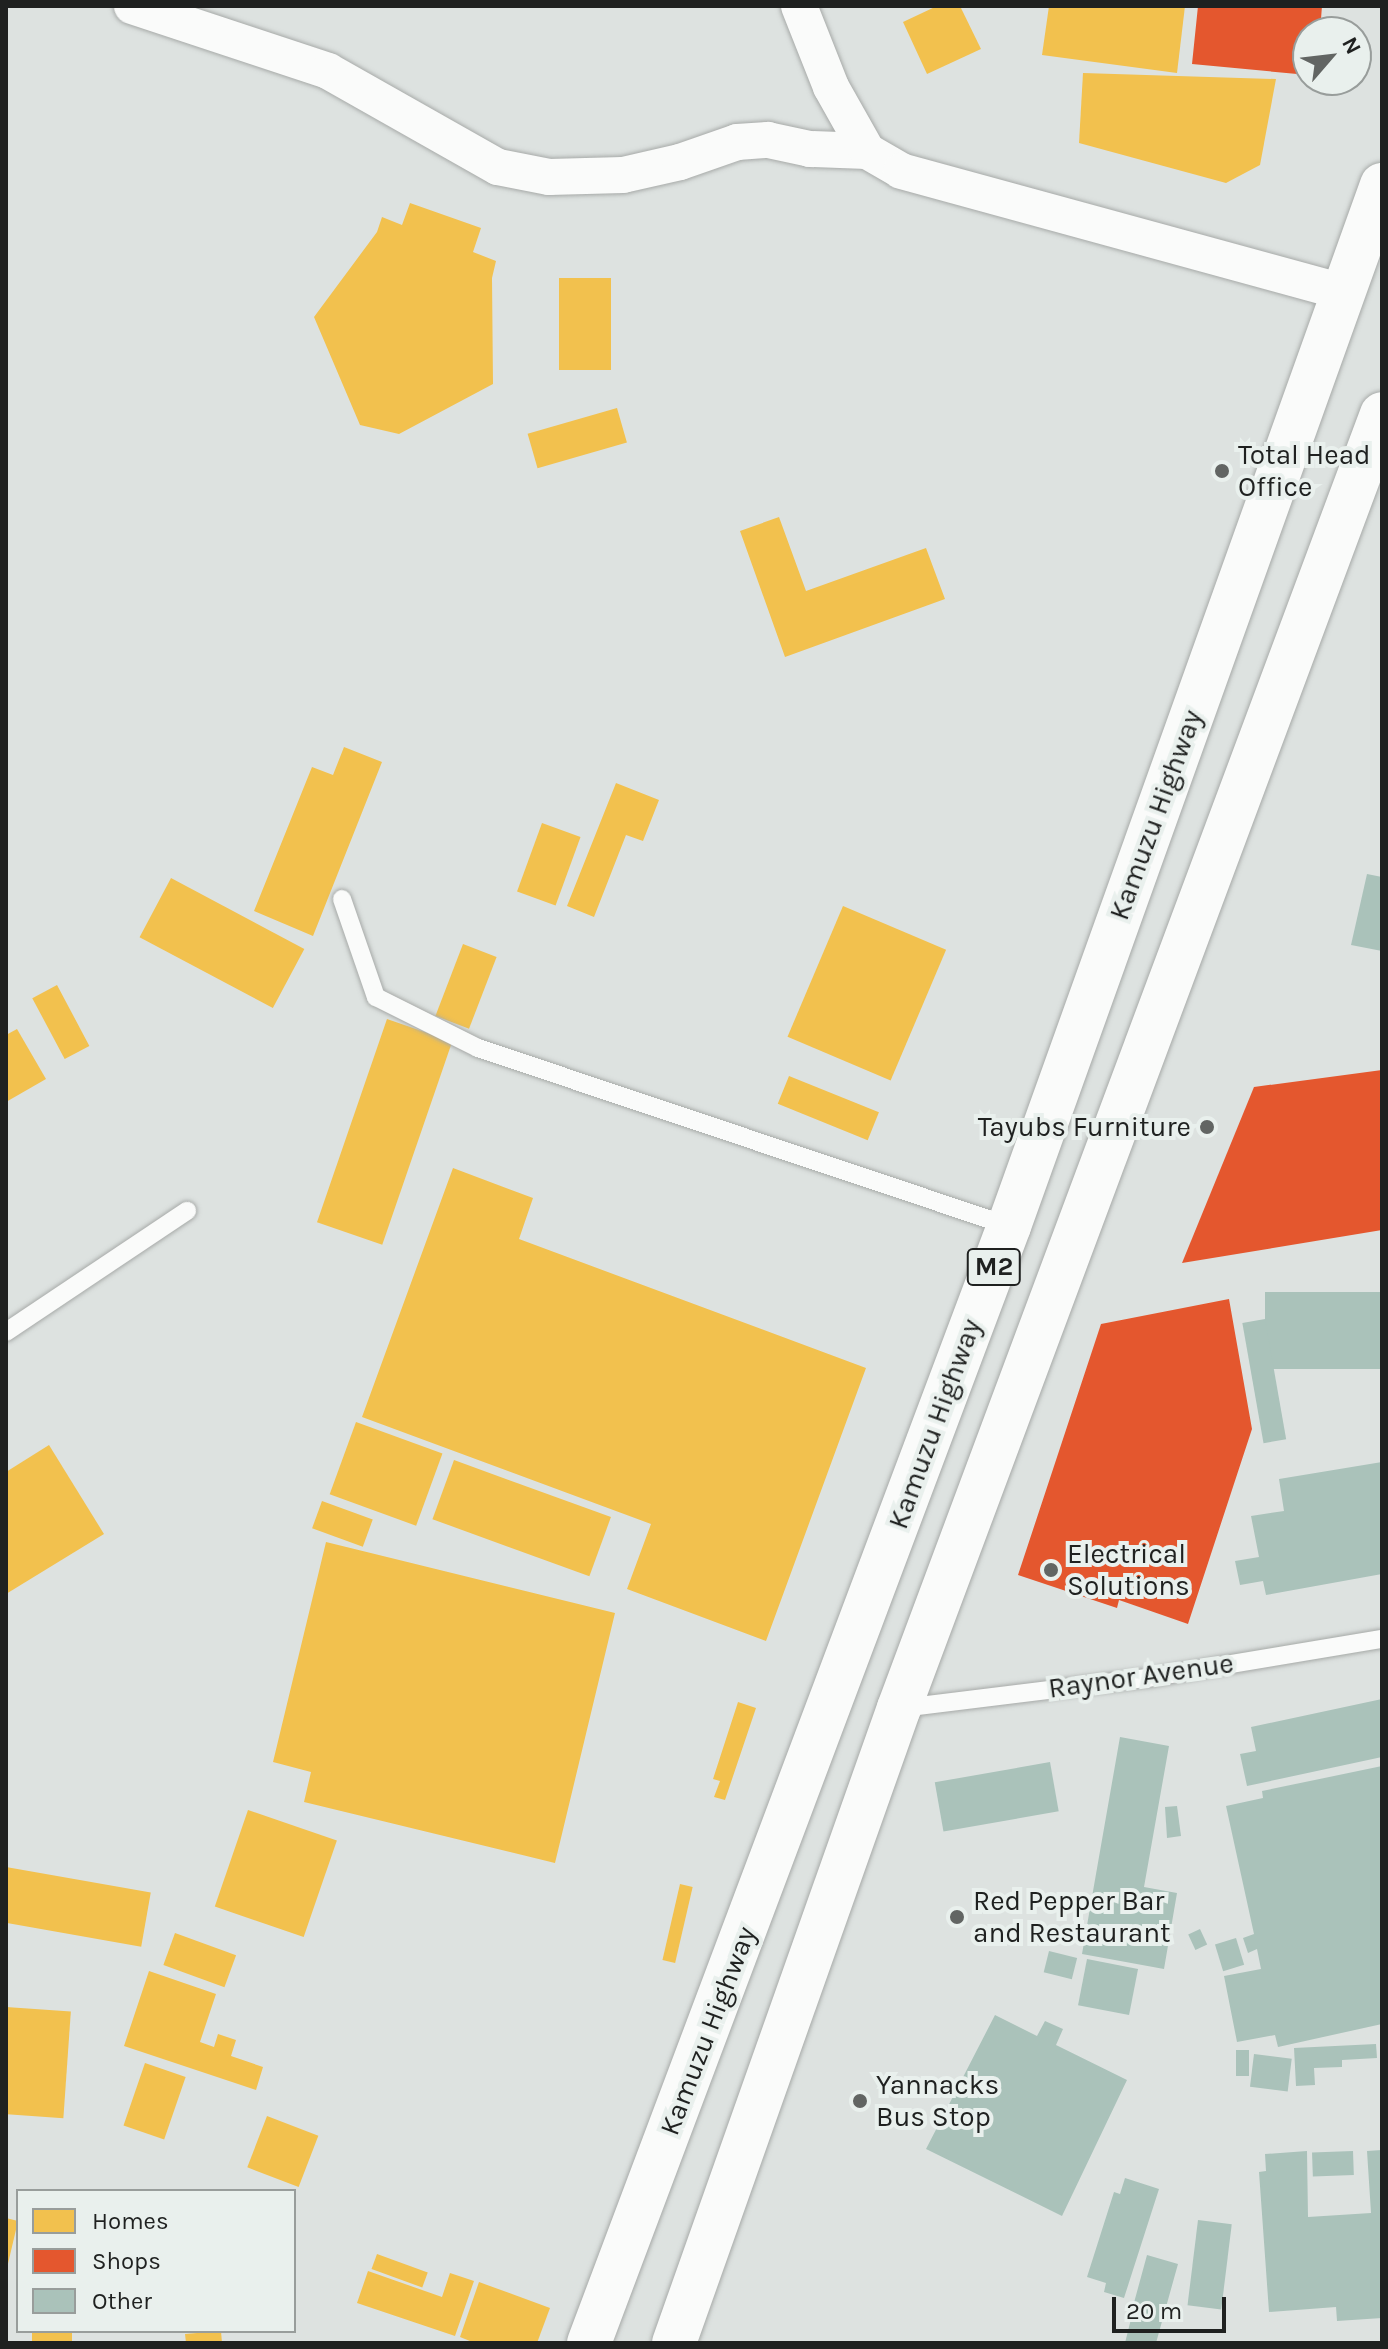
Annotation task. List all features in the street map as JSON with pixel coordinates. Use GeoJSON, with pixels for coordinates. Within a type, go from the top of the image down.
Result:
{"type":"FeatureCollection","features":[{"type":"Feature","properties":{"kind":"highway","name":"Kamuzu Highway"},"geometry":{"type":"LineString","coordinates":[[589,2343],[1009,1226],[1382,185]]}},
{"type":"Feature","properties":{"kind":"highway","name":"M2"},"geometry":{"type":"LineString","coordinates":[[674,2343],[899,1708],[1382,414]]}},
{"type":"Feature","properties":{"kind":"street"},"geometry":{"type":"LineString","coordinates":[[132,6],[328,71],[498,167],[549,177],[623,175],[680,162],[737,142],[768,140],[810,149],[867,151],[901,171],[1343,292]]}},
{"type":"Feature","properties":{"kind":"street"},"geometry":{"type":"LineString","coordinates":[[799,6],[831,87],[867,151]]}},
{"type":"Feature","properties":{"kind":"lane"},"geometry":{"type":"LineString","coordinates":[[342,899],[376,997],[478,1048],[1009,1226]]}},
{"type":"Feature","properties":{"kind":"lane"},"geometry":{"type":"LineString","coordinates":[[6,1332],[187,1211]]}},
{"type":"Feature","properties":{"kind":"lane","name":"Raynor Avenue"},"geometry":{"type":"LineString","coordinates":[[899,1708],[1148,1678],[1382,1639]]}},
{"type":"Feature","properties":{"kind":"building: Homes"},"geometry":{"type":"Polygon","coordinates":[[[937,6],[960,6],[981,49],[927,74],[903,22],[937,6]]]}},
{"type":"Feature","properties":{"kind":"building: Homes"},"geometry":{"type":"Polygon","coordinates":[[[1049,6],[1185,6],[1177,73],[1042,55],[1049,6]]]}},
{"type":"Feature","properties":{"kind":"building: Homes"},"geometry":{"type":"Polygon","coordinates":[[[1083,73],[1276,79],[1260,165],[1226,183],[1079,143],[1083,73]]]}},
{"type":"Feature","properties":{"kind":"building: Homes"},"geometry":{"type":"Polygon","coordinates":[[[410,203],[481,228],[473,252],[496,261],[492,278],[493,384],[399,434],[360,425],[314,317],[377,232],[382,217],[402,225],[410,203]]]}},
{"type":"Feature","properties":{"kind":"building: Homes"},"geometry":{"type":"Polygon","coordinates":[[[559,278],[611,278],[611,370],[559,370],[559,278]]]}},
{"type":"Feature","properties":{"kind":"building: Homes"},"geometry":{"type":"Polygon","coordinates":[[[617,408],[627,443],[538,468],[528,434],[617,408]]]}},
{"type":"Feature","properties":{"kind":"building: Homes"},"geometry":{"type":"Polygon","coordinates":[[[779,517],[806,591],[926,548],[945,599],[785,657],[740,531],[779,517]]]}},
{"type":"Feature","properties":{"kind":"building: Homes"},"geometry":{"type":"Polygon","coordinates":[[[344,747],[382,762],[313,936],[254,911],[312,767],[333,775],[344,747]]]}},
{"type":"Feature","properties":{"kind":"building: Homes"},"geometry":{"type":"Polygon","coordinates":[[[616,783],[659,800],[643,841],[626,835],[594,917],[567,906],[616,783]]]}},
{"type":"Feature","properties":{"kind":"building: Homes"},"geometry":{"type":"Polygon","coordinates":[[[542,823],[581,837],[556,906],[517,892],[542,823]]]}},
{"type":"Feature","properties":{"kind":"building: Homes"},"geometry":{"type":"Polygon","coordinates":[[[171,878],[304,949],[273,1008],[140,937],[171,878]]]}},
{"type":"Feature","properties":{"kind":"building: Homes"},"geometry":{"type":"Polygon","coordinates":[[[843,906],[946,950],[891,1080],[788,1037],[843,906]]]}},
{"type":"Feature","properties":{"kind":"building: Homes"},"geometry":{"type":"Polygon","coordinates":[[[463,944],[497,957],[469,1029],[435,1016],[463,944]]]}},
{"type":"Feature","properties":{"kind":"building: Homes"},"geometry":{"type":"Polygon","coordinates":[[[57,985],[89,1046],[65,1059],[32,998],[57,985]]]}},
{"type":"Feature","properties":{"kind":"building: Homes"},"geometry":{"type":"Polygon","coordinates":[[[387,1019],[452,1041],[382,1245],[317,1222],[387,1019]]]}},
{"type":"Feature","properties":{"kind":"building: Homes"},"geometry":{"type":"Polygon","coordinates":[[[17,1029],[46,1079],[6,1102],[6,1035],[17,1029]]]}},
{"type":"Feature","properties":{"kind":"building: Homes"},"geometry":{"type":"Polygon","coordinates":[[[789,1076],[879,1112],[868,1140],[778,1104],[789,1076]]]}},
{"type":"Feature","properties":{"kind":"building: Homes"},"geometry":{"type":"Polygon","coordinates":[[[453,1168],[533,1198],[519,1239],[866,1368],[766,1641],[627,1589],[651,1524],[362,1417],[453,1168]]]}},
{"type":"Feature","properties":{"kind":"building: Homes"},"geometry":{"type":"Polygon","coordinates":[[[356,1422],[442,1453],[416,1526],[330,1494],[356,1422]]]}},
{"type":"Feature","properties":{"kind":"building: Homes"},"geometry":{"type":"Polygon","coordinates":[[[49,1445],[104,1534],[6,1594],[6,1472],[49,1445]]]}},
{"type":"Feature","properties":{"kind":"building: Homes"},"geometry":{"type":"Polygon","coordinates":[[[454,1460],[611,1517],[589,1576],[432,1519],[454,1460]]]}},
{"type":"Feature","properties":{"kind":"building: Homes"},"geometry":{"type":"Polygon","coordinates":[[[322,1501],[373,1519],[363,1547],[312,1528],[322,1501]]]}},
{"type":"Feature","properties":{"kind":"building: Homes"},"geometry":{"type":"Polygon","coordinates":[[[326,1542],[615,1613],[555,1863],[304,1802],[311,1772],[273,1762],[326,1542]]]}},
{"type":"Feature","properties":{"kind":"building: Homes"},"geometry":{"type":"Polygon","coordinates":[[[738,1702],[756,1708],[725,1800],[714,1797],[720,1781],[713,1779],[738,1702]]]}},
{"type":"Feature","properties":{"kind":"building: Homes"},"geometry":{"type":"Polygon","coordinates":[[[248,1810],[337,1841],[304,1937],[215,1906],[248,1810]]]}},
{"type":"Feature","properties":{"kind":"building: Homes"},"geometry":{"type":"Polygon","coordinates":[[[6,1867],[151,1893],[141,1947],[6,1923],[6,1867]]]}},
{"type":"Feature","properties":{"kind":"building: Homes"},"geometry":{"type":"Polygon","coordinates":[[[680,1884],[693,1887],[675,1963],[662,1960],[680,1884]]]}},
{"type":"Feature","properties":{"kind":"building: Homes"},"geometry":{"type":"Polygon","coordinates":[[[175,1933],[236,1955],[224,1987],[163,1965],[175,1933]]]}},
{"type":"Feature","properties":{"kind":"building: Homes"},"geometry":{"type":"Polygon","coordinates":[[[149,1971],[216,1994],[200,2042],[214,2047],[218,2034],[236,2040],[231,2056],[263,2067],[256,2090],[124,2046],[149,1971]]]}},
{"type":"Feature","properties":{"kind":"building: Homes"},"geometry":{"type":"Polygon","coordinates":[[[6,2007],[71,2012],[63,2118],[6,2114],[6,2007]]]}},
{"type":"Feature","properties":{"kind":"building: Homes"},"geometry":{"type":"Polygon","coordinates":[[[145,2063],[186,2077],[164,2139],[124,2125],[145,2063]]]}},
{"type":"Feature","properties":{"kind":"building: Homes"},"geometry":{"type":"Polygon","coordinates":[[[267,2116],[318,2136],[299,2187],[247,2167],[267,2116]]]}},
{"type":"Feature","properties":{"kind":"building: Homes"},"geometry":{"type":"Polygon","coordinates":[[[6,2218],[16,2220],[16,2230],[6,2268],[6,2218]]]}},
{"type":"Feature","properties":{"kind":"building: Homes"},"geometry":{"type":"Polygon","coordinates":[[[377,2254],[428,2272],[422,2288],[372,2269],[377,2254]]]}},
{"type":"Feature","properties":{"kind":"building: Homes"},"geometry":{"type":"Polygon","coordinates":[[[368,2271],[442,2297],[450,2273],[474,2281],[455,2336],[357,2303],[368,2271]]]}},
{"type":"Feature","properties":{"kind":"building: Homes"},"geometry":{"type":"Polygon","coordinates":[[[479,2282],[550,2308],[537,2343],[475,2343],[460,2337],[479,2282]]]}},
{"type":"Feature","properties":{"kind":"building: Homes"},"geometry":{"type":"Polygon","coordinates":[[[32,2333],[72,2333],[72,2343],[32,2343],[32,2333]]]}},
{"type":"Feature","properties":{"kind":"building: Homes"},"geometry":{"type":"Polygon","coordinates":[[[221,2333],[222,2343],[186,2343],[185,2334],[221,2333]]]}},
{"type":"Feature","properties":{"kind":"building: Shops"},"geometry":{"type":"Polygon","coordinates":[[[1198,6],[1322,6],[1321,16],[1292,16],[1292,73],[1192,64],[1198,6]]]}},
{"type":"Feature","properties":{"kind":"building: Shops"},"geometry":{"type":"Polygon","coordinates":[[[1382,1070],[1382,1230],[1182,1263],[1254,1087],[1382,1070]]]}},
{"type":"Feature","properties":{"kind":"building: Shops"},"geometry":{"type":"Polygon","coordinates":[[[1229,1299],[1252,1429],[1188,1624],[1119,1600],[1117,1608],[1018,1575],[1101,1324],[1229,1299]]]}},
{"type":"Feature","properties":{"kind":"building: Other"},"geometry":{"type":"Polygon","coordinates":[[[1367,874],[1382,877],[1382,951],[1351,945],[1367,874]]]}},
{"type":"Feature","properties":{"kind":"building: Other"},"geometry":{"type":"Polygon","coordinates":[[[1265,1292],[1382,1292],[1382,1369],[1265,1369],[1265,1292]]]}},
{"type":"Feature","properties":{"kind":"building: Other"},"geometry":{"type":"Polygon","coordinates":[[[1265,1319],[1286,1439],[1264,1443],[1242,1323],[1265,1319]]]}},
{"type":"Feature","properties":{"kind":"building: Other"},"geometry":{"type":"Polygon","coordinates":[[[1382,1462],[1382,1574],[1266,1595],[1263,1581],[1240,1585],[1235,1561],[1259,1557],[1251,1516],[1284,1511],[1279,1479],[1382,1462]]]}},
{"type":"Feature","properties":{"kind":"building: Other"},"geometry":{"type":"Polygon","coordinates":[[[1382,1699],[1382,1757],[1247,1786],[1240,1754],[1256,1751],[1251,1727],[1382,1699]]]}},
{"type":"Feature","properties":{"kind":"building: Other"},"geometry":{"type":"Polygon","coordinates":[[[1120,1737],[1169,1746],[1144,1887],[1177,1893],[1164,1969],[1082,1954],[1120,1737]]]}},
{"type":"Feature","properties":{"kind":"building: Other"},"geometry":{"type":"Polygon","coordinates":[[[1050,1762],[1059,1811],[943,1832],[935,1782],[1050,1762]]]}},
{"type":"Feature","properties":{"kind":"building: Other"},"geometry":{"type":"Polygon","coordinates":[[[1382,1766],[1382,2024],[1278,2047],[1275,2035],[1237,2042],[1224,1976],[1261,1969],[1257,1949],[1248,1953],[1243,1938],[1254,1934],[1226,1806],[1263,1798],[1262,1791],[1382,1766]]]}},
{"type":"Feature","properties":{"kind":"building: Other"},"geometry":{"type":"Polygon","coordinates":[[[1177,1806],[1181,1836],[1167,1838],[1165,1807],[1177,1806]]]}},
{"type":"Feature","properties":{"kind":"building: Other"},"geometry":{"type":"Polygon","coordinates":[[[1200,1929],[1207,1944],[1195,1950],[1188,1934],[1200,1929]]]}},
{"type":"Feature","properties":{"kind":"building: Other"},"geometry":{"type":"Polygon","coordinates":[[[1236,1938],[1244,1965],[1223,1971],[1215,1944],[1236,1938]]]}},
{"type":"Feature","properties":{"kind":"building: Other"},"geometry":{"type":"Polygon","coordinates":[[[1049,1951],[1077,1958],[1072,1979],[1044,1972],[1049,1951]]]}},
{"type":"Feature","properties":{"kind":"building: Other"},"geometry":{"type":"Polygon","coordinates":[[[1087,1959],[1138,1969],[1129,2015],[1078,2005],[1087,1959]]]}},
{"type":"Feature","properties":{"kind":"building: Other"},"geometry":{"type":"Polygon","coordinates":[[[995,2015],[1037,2036],[1045,2021],[1063,2029],[1056,2045],[1127,2080],[1062,2216],[926,2149],[995,2015]]]}},
{"type":"Feature","properties":{"kind":"building: Other"},"geometry":{"type":"Polygon","coordinates":[[[1376,2044],[1377,2058],[1342,2060],[1342,2067],[1314,2068],[1315,2085],[1296,2086],[1294,2048],[1376,2044]]]}},
{"type":"Feature","properties":{"kind":"building: Other"},"geometry":{"type":"Polygon","coordinates":[[[1236,2050],[1249,2050],[1249,2076],[1236,2076],[1236,2050]]]}},
{"type":"Feature","properties":{"kind":"building: Other"},"geometry":{"type":"Polygon","coordinates":[[[1254,2054],[1292,2059],[1288,2091],[1250,2087],[1254,2054]]]}},
{"type":"Feature","properties":{"kind":"building: Other"},"geometry":{"type":"Polygon","coordinates":[[[1382,2150],[1382,2318],[1337,2321],[1336,2307],[1269,2312],[1259,2172],[1266,2171],[1265,2154],[1307,2151],[1308,2217],[1371,2213],[1367,2151],[1382,2150]]]}},
{"type":"Feature","properties":{"kind":"building: Other"},"geometry":{"type":"Polygon","coordinates":[[[1353,2151],[1354,2175],[1313,2176],[1312,2152],[1353,2151]]]}},
{"type":"Feature","properties":{"kind":"building: Other"},"geometry":{"type":"Polygon","coordinates":[[[1125,2178],[1159,2189],[1124,2298],[1104,2292],[1106,2283],[1087,2277],[1114,2192],[1120,2194],[1125,2178]]]}},
{"type":"Feature","properties":{"kind":"building: Other"},"geometry":{"type":"Polygon","coordinates":[[[1198,2220],[1232,2224],[1221,2310],[1188,2305],[1198,2220]]]}},
{"type":"Feature","properties":{"kind":"building: Other"},"geometry":{"type":"Polygon","coordinates":[[[1147,2255],[1178,2264],[1156,2343],[1125,2343],[1131,2319],[1138,2320],[1139,2312],[1132,2310],[1147,2255]]]}},
{"type":"Feature","properties":{"kind":"place","name":"Total Head Office"},"geometry":{"type":"Point","coordinates":[1222,471]}},
{"type":"Feature","properties":{"kind":"place","name":"Tayubs Furniture"},"geometry":{"type":"Point","coordinates":[1207,1127]}},
{"type":"Feature","properties":{"kind":"place","name":"Electrical Solutions"},"geometry":{"type":"Point","coordinates":[1051,1570]}},
{"type":"Feature","properties":{"kind":"place","name":"Red Pepper Bar and Restaurant"},"geometry":{"type":"Point","coordinates":[957,1917]}},
{"type":"Feature","properties":{"kind":"place","name":"Yannacks Bus Stop"},"geometry":{"type":"Point","coordinates":[860,2101]}}]}
